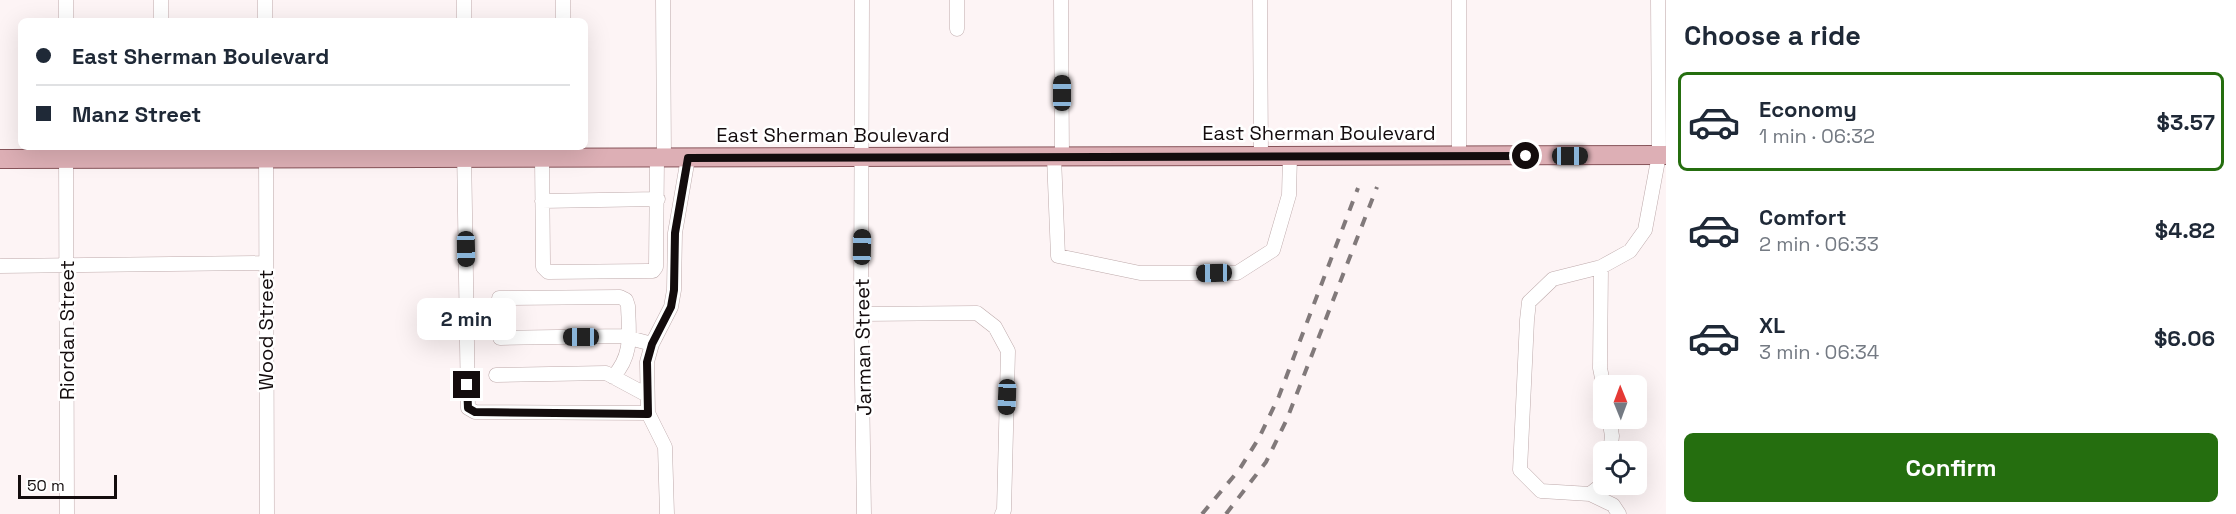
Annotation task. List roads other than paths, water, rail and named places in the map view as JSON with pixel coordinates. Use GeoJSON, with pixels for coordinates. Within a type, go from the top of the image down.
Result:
{"type":"FeatureCollection","features":[{"type":"Feature","properties":{"kind":"main road","name":"East Sherman Boulevard"},"geometry":{"type":"LineString","coordinates":[[0,159],[66,153],[464,153],[542,158],[563,153],[661,158],[1663,155]]}},
{"type":"Feature","properties":{"kind":"street"},"geometry":{"type":"LineString","coordinates":[[66,0],[66,18]]}},
{"type":"Feature","properties":{"kind":"street"},"geometry":{"type":"LineString","coordinates":[[161,0],[161,18]]}},
{"type":"Feature","properties":{"kind":"street"},"geometry":{"type":"LineString","coordinates":[[265,0],[265,18]]}},
{"type":"Feature","properties":{"kind":"street"},"geometry":{"type":"LineString","coordinates":[[464,0],[464,18]]}},
{"type":"Feature","properties":{"kind":"street"},"geometry":{"type":"LineString","coordinates":[[563,0],[563,18]]}},
{"type":"Feature","properties":{"kind":"street"},"geometry":{"type":"LineString","coordinates":[[542,158],[543,267],[548,272],[653,271],[658,260],[657,199],[661,158],[663,0]]}},
{"type":"Feature","properties":{"kind":"street","name":"Jarman Street"},"geometry":{"type":"LineString","coordinates":[[862,0],[861,314],[864,514]]}},
{"type":"Feature","properties":{"kind":"street"},"geometry":{"type":"LineString","coordinates":[[957,0],[957,30]]}},
{"type":"Feature","properties":{"kind":"street"},"geometry":{"type":"LineString","coordinates":[[1061,0],[1058,256],[1140,273],[1237,273],[1273,250],[1289,195],[1290,156]]}},
{"type":"Feature","properties":{"kind":"street"},"geometry":{"type":"LineString","coordinates":[[1260,0],[1261,156]]}},
{"type":"Feature","properties":{"kind":"street"},"geometry":{"type":"LineString","coordinates":[[1459,0],[1459,156]]}},
{"type":"Feature","properties":{"kind":"street"},"geometry":{"type":"LineString","coordinates":[[1619,514],[1613,505],[1590,494],[1541,491],[1520,470],[1526,331],[1529,302],[1553,279],[1601,267],[1630,251],[1645,230],[1663,155],[1658,0]]}},
{"type":"Feature","properties":{"kind":"street","name":"Riordan Street"},"geometry":{"type":"LineString","coordinates":[[66,153],[67,514]]}},
{"type":"Feature","properties":{"kind":"street","name":"Wood Street"},"geometry":{"type":"LineString","coordinates":[[266,153],[267,514]]}},
{"type":"Feature","properties":{"kind":"street"},"geometry":{"type":"LineString","coordinates":[[464,153],[468,408],[475,412],[648,414]]}},
{"type":"Feature","properties":{"kind":"street"},"geometry":{"type":"LineString","coordinates":[[667,514],[665,447],[648,414],[647,362],[652,344],[671,307],[674,290],[675,233],[688,158]]}},
{"type":"Feature","properties":{"kind":"street"},"geometry":{"type":"LineString","coordinates":[[543,201],[657,199]]}},
{"type":"Feature","properties":{"kind":"street"},"geometry":{"type":"LineString","coordinates":[[0,266],[266,263]]}},
{"type":"Feature","properties":{"kind":"street"},"geometry":{"type":"LineString","coordinates":[[1601,267],[1601,375]]}},
{"type":"Feature","properties":{"kind":"street"},"geometry":{"type":"LineString","coordinates":[[499,298],[620,297],[626,300],[628,354],[622,367],[613,377]]}},
{"type":"Feature","properties":{"kind":"street"},"geometry":{"type":"LineString","coordinates":[[861,314],[977,313],[994,327],[1008,351],[1004,510],[1002,514]]}},
{"type":"Feature","properties":{"kind":"street"},"geometry":{"type":"LineString","coordinates":[[500,338],[629,338],[652,344]]}},
{"type":"Feature","properties":{"kind":"street"},"geometry":{"type":"LineString","coordinates":[[496,375],[606,373],[647,395]]}},
{"type":"Feature","properties":{"kind":"railway"},"geometry":{"type":"LineString","coordinates":[[1226,514],[1266,462],[1287,419],[1377,187]]}},
{"type":"Feature","properties":{"kind":"railway"},"geometry":{"type":"LineString","coordinates":[[1202,514],[1239,470],[1259,438],[1279,396],[1358,188]]}}]}
